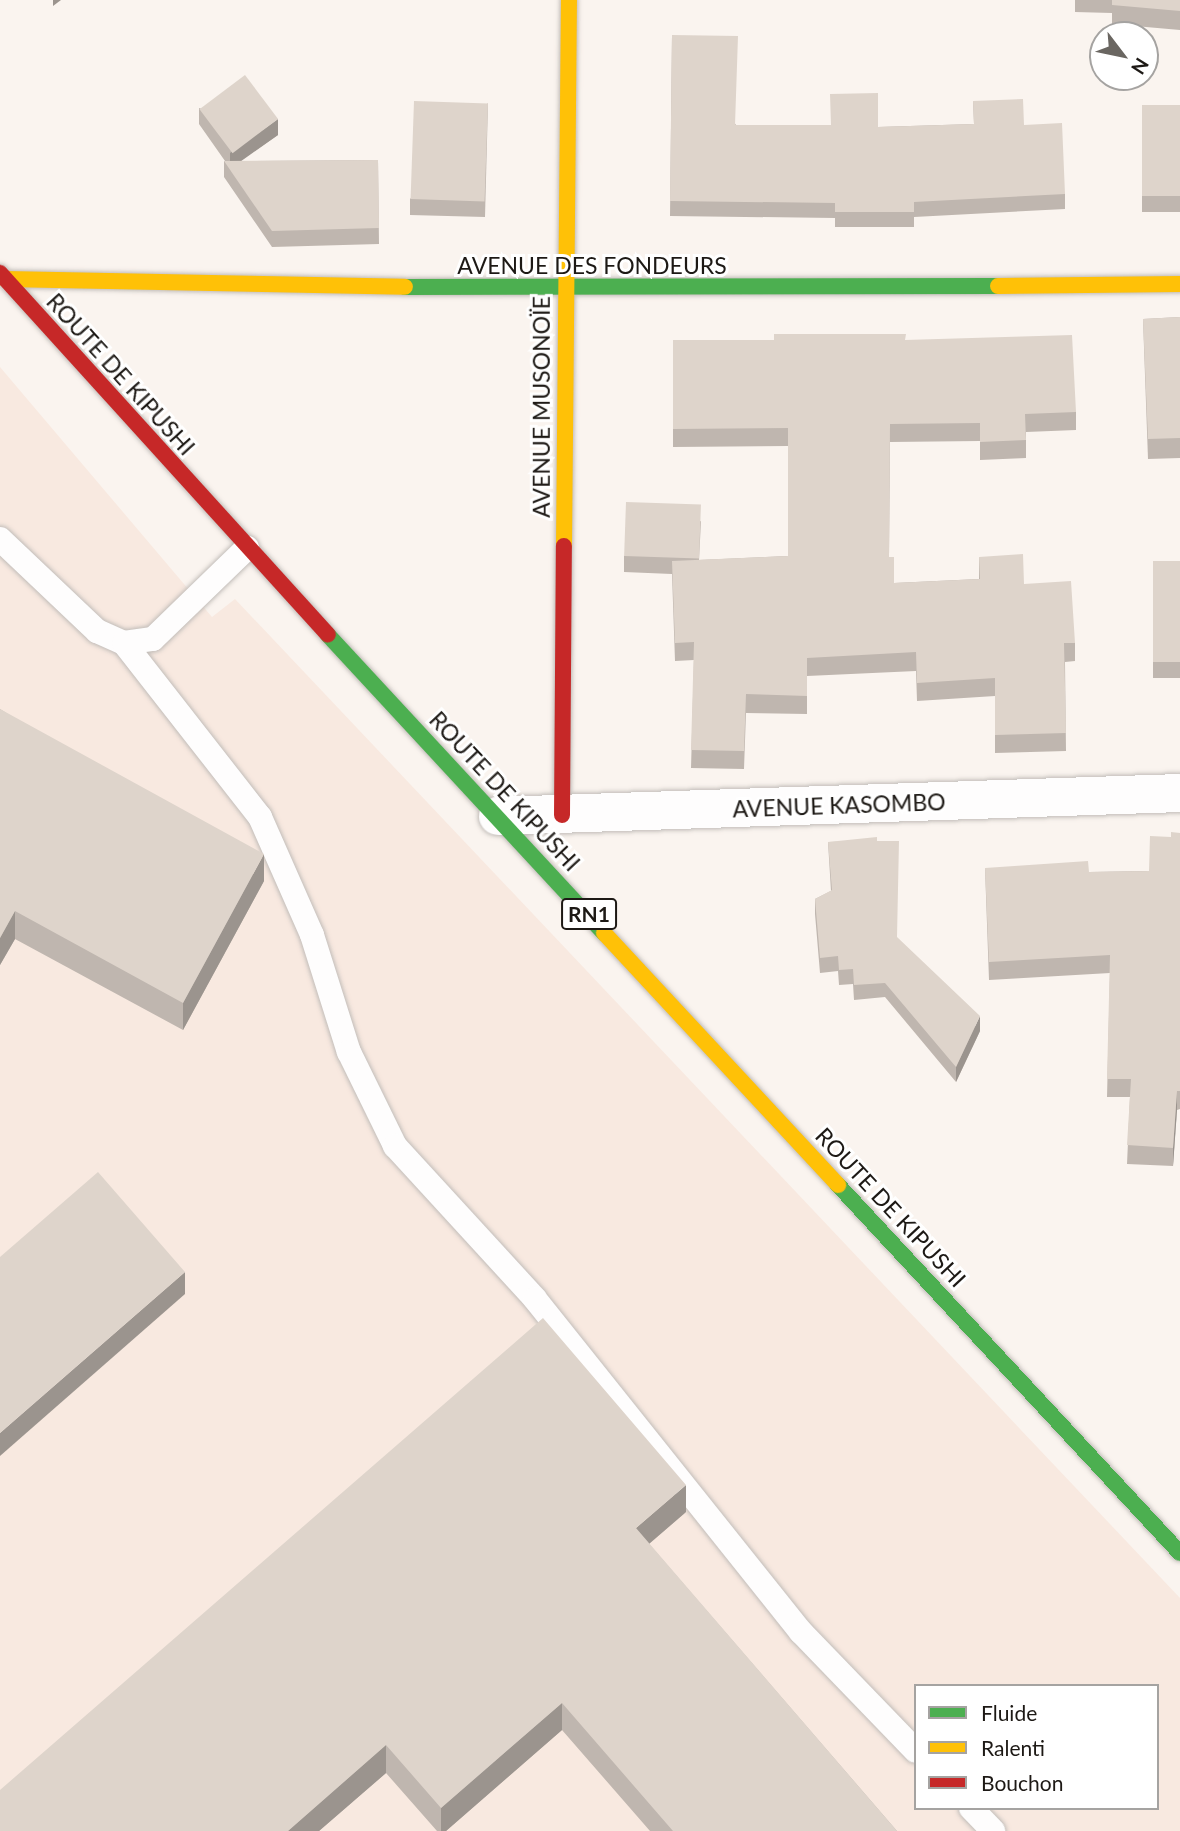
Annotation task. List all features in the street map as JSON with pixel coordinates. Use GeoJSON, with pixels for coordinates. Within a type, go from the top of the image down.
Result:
{"type":"FeatureCollection","features":[{"type":"Feature","properties":{"kind":"main road","name":"AVENUE MUSONOÏE"},"geometry":{"type":"LineString","coordinates":[[562,815],[564,290],[569,0]]}},
{"type":"Feature","properties":{"kind":"main road","name":"AVENUE DES FONDEURS"},"geometry":{"type":"LineString","coordinates":[[2,276],[564,290],[1180,284]]}},
{"type":"Feature","properties":{"kind":"main road","name":"ROUTE DE KIPUSHI"},"geometry":{"type":"LineString","coordinates":[[2,276],[247,548],[1180,1553]]}},
{"type":"Feature","properties":{"kind":"street","name":"AVENUE KASOMBO"},"geometry":{"type":"LineString","coordinates":[[498,816],[1180,793]]}},
{"type":"Feature","properties":{"kind":"lane"},"geometry":{"type":"LineString","coordinates":[[0,539],[97,631],[124,643],[260,817],[312,935],[349,1052],[396,1146],[535,1299],[800,1632],[914,1749]]}},
{"type":"Feature","properties":{"kind":"lane"},"geometry":{"type":"LineString","coordinates":[[124,643],[153,639],[247,548]]}},
{"type":"Feature","properties":{"kind":"lane"},"geometry":{"type":"LineString","coordinates":[[973,1810],[993,1831]]}},
{"type":"Feature","properties":{"kind":"shaded area"},"geometry":{"type":"Polygon","coordinates":[[[0,367],[212,617],[235,599],[1180,1598],[1180,1831],[0,1831],[0,367]]]}},
{"type":"Feature","properties":{"kind":"building"},"geometry":{"type":"Polygon","coordinates":[[[1112,0],[1180,0],[1180,11],[1112,5],[1112,0]]]}},
{"type":"Feature","properties":{"kind":"building"},"geometry":{"type":"Polygon","coordinates":[[[672,35],[738,36],[735,125],[831,125],[830,94],[878,93],[878,127],[974,124],[973,101],[1023,99],[1024,125],[1062,123],[1065,194],[914,202],[914,212],[835,212],[835,203],[670,201],[672,35]]]}},
{"type":"Feature","properties":{"kind":"building"},"geometry":{"type":"Polygon","coordinates":[[[245,75],[278,119],[233,153],[199,109],[245,75]]]}},
{"type":"Feature","properties":{"kind":"building"},"geometry":{"type":"Polygon","coordinates":[[[414,101],[488,104],[485,202],[411,199],[414,101]]]}},
{"type":"Feature","properties":{"kind":"building"},"geometry":{"type":"Polygon","coordinates":[[[1142,105],[1180,105],[1180,196],[1142,196],[1142,105]]]}},
{"type":"Feature","properties":{"kind":"building"},"geometry":{"type":"Polygon","coordinates":[[[378,160],[379,228],[272,231],[224,161],[378,160]]]}},
{"type":"Feature","properties":{"kind":"building"},"geometry":{"type":"Polygon","coordinates":[[[1180,317],[1180,438],[1148,439],[1143,319],[1180,317]]]}},
{"type":"Feature","properties":{"kind":"building"},"geometry":{"type":"Polygon","coordinates":[[[774,334],[906,334],[905,340],[1072,335],[1076,412],[1025,414],[1026,440],[980,442],[980,423],[890,424],[889,557],[894,557],[894,583],[980,579],[979,557],[1023,554],[1024,584],[1071,581],[1075,643],[1064,643],[1066,733],[995,735],[995,678],[917,683],[916,652],[807,658],[807,696],[746,694],[744,751],[691,750],[694,642],[675,643],[672,561],[788,556],[788,428],[673,429],[673,340],[774,340],[774,334]]]}},
{"type":"Feature","properties":{"kind":"building"},"geometry":{"type":"Polygon","coordinates":[[[626,502],[701,505],[699,559],[624,556],[626,502]]]}},
{"type":"Feature","properties":{"kind":"building"},"geometry":{"type":"Polygon","coordinates":[[[1153,561],[1180,561],[1180,662],[1153,662],[1153,561]]]}},
{"type":"Feature","properties":{"kind":"building"},"geometry":{"type":"Polygon","coordinates":[[[0,709],[264,854],[183,1003],[15,911],[0,938],[0,709]]]}},
{"type":"Feature","properties":{"kind":"building"},"geometry":{"type":"Polygon","coordinates":[[[1171,832],[1180,833],[1180,1091],[1177,1091],[1173,1148],[1127,1145],[1131,1079],[1107,1079],[1110,955],[989,962],[985,868],[1088,861],[1089,872],[1149,871],[1150,836],[1171,837],[1171,832]]]}},
{"type":"Feature","properties":{"kind":"building"},"geometry":{"type":"Polygon","coordinates":[[[877,837],[877,841],[899,841],[897,937],[980,1016],[956,1067],[885,983],[854,985],[853,969],[839,970],[838,956],[820,958],[815,899],[832,890],[828,842],[877,837]]]}},
{"type":"Feature","properties":{"kind":"building"},"geometry":{"type":"Polygon","coordinates":[[[98,1172],[185,1272],[0,1433],[0,1257],[98,1172]]]}},
{"type":"Feature","properties":{"kind":"building"},"geometry":{"type":"Polygon","coordinates":[[[543,1318],[686,1485],[636,1528],[897,1831],[673,1831],[562,1703],[441,1808],[386,1745],[288,1831],[0,1831],[0,1790],[543,1318]]]}},
{"type":"Feature","properties":{"kind":"traffic: fast"},"geometry":{"type":"LineString","coordinates":[[405,287],[998,286]]}},
{"type":"Feature","properties":{"kind":"traffic: fast"},"geometry":{"type":"LineString","coordinates":[[328,635],[604,933]]}},
{"type":"Feature","properties":{"kind":"traffic: fast"},"geometry":{"type":"LineString","coordinates":[[838,1185],[1180,1553]]}},
{"type":"Feature","properties":{"kind":"traffic: slow"},"geometry":{"type":"LineString","coordinates":[[564,546],[569,0]]}},
{"type":"Feature","properties":{"kind":"traffic: slow"},"geometry":{"type":"LineString","coordinates":[[5,279],[405,287]]}},
{"type":"Feature","properties":{"kind":"traffic: slow"},"geometry":{"type":"LineString","coordinates":[[998,286],[1180,284]]}},
{"type":"Feature","properties":{"kind":"traffic: slow"},"geometry":{"type":"LineString","coordinates":[[604,933],[838,1185]]}},
{"type":"Feature","properties":{"kind":"traffic: jam"},"geometry":{"type":"LineString","coordinates":[[0,273],[328,635]]}},
{"type":"Feature","properties":{"kind":"traffic: jam"},"geometry":{"type":"LineString","coordinates":[[562,815],[564,546]]}}]}
